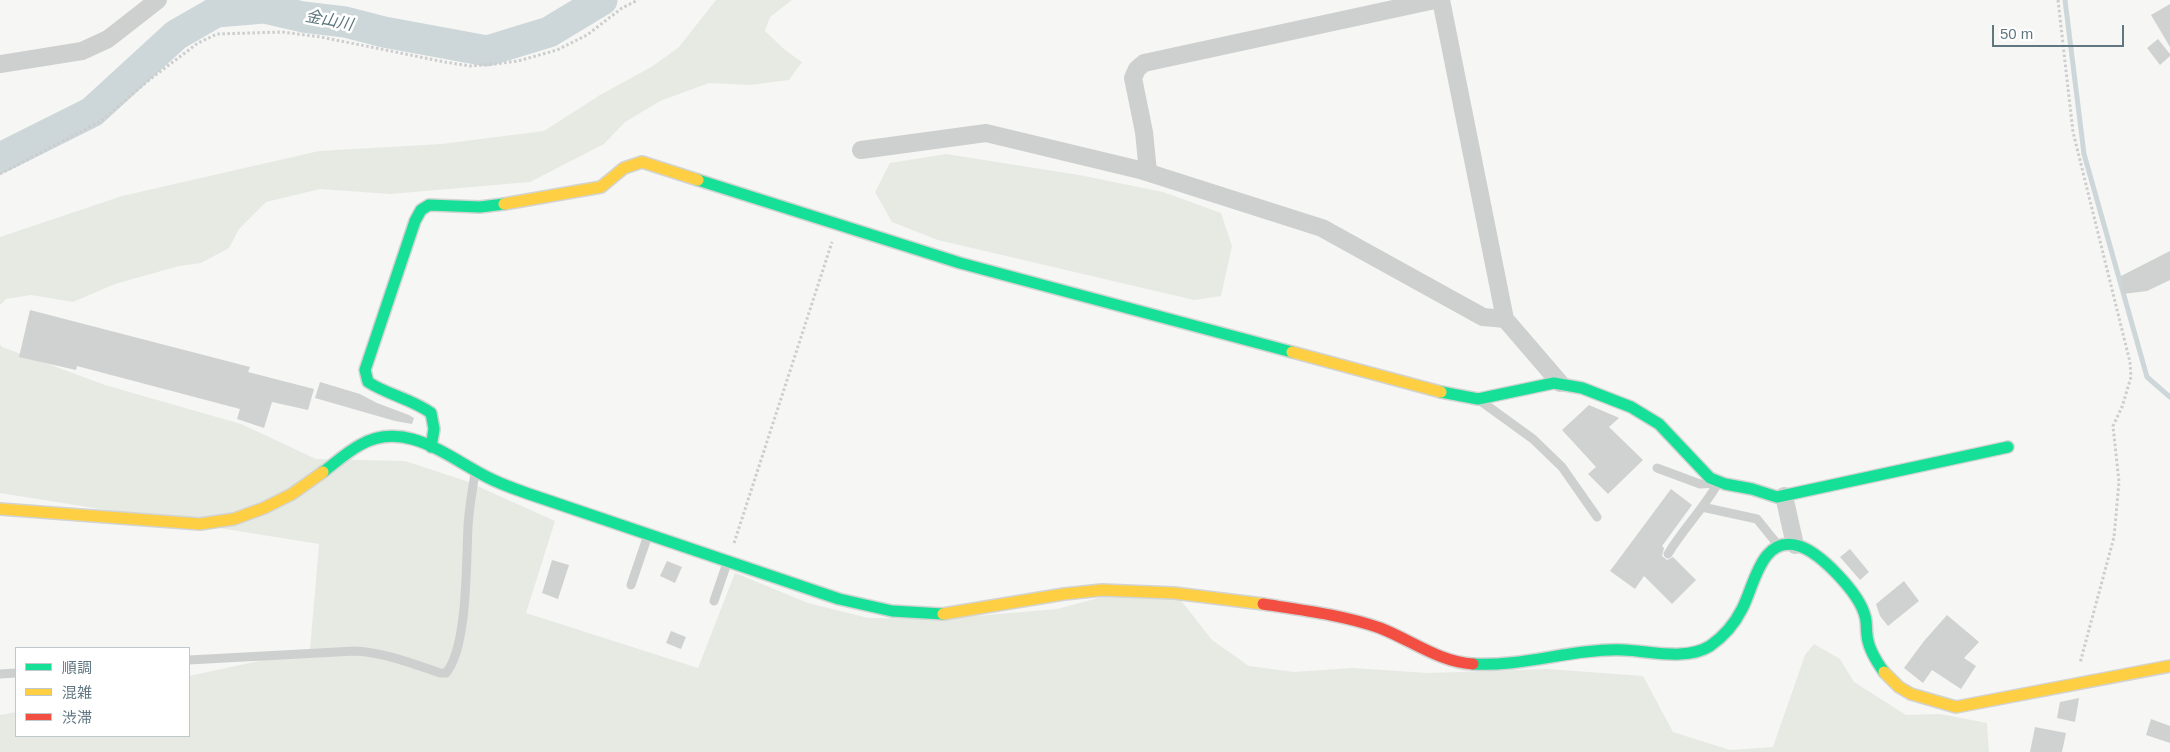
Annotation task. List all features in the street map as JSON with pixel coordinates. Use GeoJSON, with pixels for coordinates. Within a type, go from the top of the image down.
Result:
{"type":"FeatureCollection","features":[{"type":"Feature","properties":{"kind":"street"},"geometry":{"type":"LineString","coordinates":[[0,64],[82,51],[108,39],[158,0]]}},
{"type":"Feature","properties":{"kind":"street"},"geometry":{"type":"LineString","coordinates":[[1148,172],[1144,132],[1133,78],[1136,69],[1144,63],[1435,0]]}},
{"type":"Feature","properties":{"kind":"street"},"geometry":{"type":"LineString","coordinates":[[1441,0],[1505,319],[1560,383]]}},
{"type":"Feature","properties":{"kind":"street"},"geometry":{"type":"LineString","coordinates":[[861,150],[986,133],[1148,172],[1322,228],[1483,317],[1505,319]]}},
{"type":"Feature","properties":{"kind":"street"},"geometry":{"type":"LineString","coordinates":[[431,447],[434,429],[431,413],[423,406],[403,396],[375,387],[368,382],[365,370],[415,222],[422,210],[429,205],[438,204],[480,206],[509,204],[601,187],[624,168],[642,162],[960,263],[1441,391],[1478,399],[1560,383],[1585,389],[1627,404],[1669,432],[1687,455],[1705,473],[1718,482],[1777,497],[2008,447]]}},
{"type":"Feature","properties":{"kind":"street"},"geometry":{"type":"LineString","coordinates":[[0,509],[200,524],[234,519],[264,508],[292,494],[360,445],[371,440],[394,435],[405,436],[431,447],[494,480],[557,504],[727,562],[859,604],[897,612],[949,614],[1027,600],[1115,589],[1231,600],[1344,618],[1394,634],[1446,658],[1466,664],[1487,665],[1526,661],[1576,652],[1622,650],[1682,652],[1703,649],[1720,638],[1742,610],[1760,562],[1773,551],[1788,546],[1804,547],[1820,556],[1851,592],[1865,615],[1868,646],[1885,672],[1905,691],[1932,702],[1956,707],[2170,666]]}},
{"type":"Feature","properties":{"kind":"street"},"geometry":{"type":"LineString","coordinates":[[1784,496],[1788,546]]}},
{"type":"Feature","properties":{"kind":"lane"},"geometry":{"type":"LineString","coordinates":[[1478,399],[1533,438],[1562,467],[1597,517]]}},
{"type":"Feature","properties":{"kind":"lane"},"geometry":{"type":"LineString","coordinates":[[1656,468],[1700,484],[1718,482]]}},
{"type":"Feature","properties":{"kind":"lane"},"geometry":{"type":"LineString","coordinates":[[190,660],[355,651],[376,652],[400,658],[440,673],[446,673],[455,660],[464,606],[470,498],[476,471]]}},
{"type":"Feature","properties":{"kind":"lane"},"geometry":{"type":"LineString","coordinates":[[1668,554],[1680,535],[1710,498],[1718,482]]}},
{"type":"Feature","properties":{"kind":"lane"},"geometry":{"type":"LineString","coordinates":[[1702,507],[1757,519],[1788,546]]}},
{"type":"Feature","properties":{"kind":"lane"},"geometry":{"type":"LineString","coordinates":[[631,585],[648,535]]}},
{"type":"Feature","properties":{"kind":"lane"},"geometry":{"type":"LineString","coordinates":[[714,601],[727,562]]}},
{"type":"Feature","properties":{"kind":"lane"},"geometry":{"type":"LineString","coordinates":[[0,674],[15,673]]}},
{"type":"Feature","properties":{"kind":"path"},"geometry":{"type":"LineString","coordinates":[[0,174],[101,121],[149,80],[198,43],[218,34],[282,32],[321,37],[470,66],[495,64],[518,61],[557,50],[587,35],[622,8],[638,0]]}},
{"type":"Feature","properties":{"kind":"path"},"geometry":{"type":"LineString","coordinates":[[2058,0],[2073,132],[2130,362],[2131,378],[2122,407],[2113,426],[2120,482],[2114,537],[2075,683]]}},
{"type":"Feature","properties":{"kind":"path"},"geometry":{"type":"LineString","coordinates":[[727,562],[837,225]]}},
{"type":"Feature","properties":{"kind":"shaded area"},"geometry":{"type":"Polygon","coordinates":[[[716,0],[792,0],[770,17],[765,31],[785,50],[802,62],[789,80],[750,85],[709,83],[660,101],[625,122],[604,144],[530,182],[390,194],[320,189],[266,202],[239,229],[229,248],[201,263],[179,266],[115,284],[73,302],[31,295],[6,299],[0,305],[0,237],[122,196],[319,151],[441,144],[544,131],[600,95],[653,66],[679,47],[716,0]]]}},
{"type":"Feature","properties":{"kind":"shaded area"},"geometry":{"type":"Polygon","coordinates":[[[946,154],[1079,175],[1163,192],[1221,213],[1232,246],[1221,296],[1194,300],[938,240],[892,222],[875,192],[890,163],[946,154]]]}},
{"type":"Feature","properties":{"kind":"shaded area"},"geometry":{"type":"Polygon","coordinates":[[[0,344],[2,347],[105,385],[241,424],[316,459],[405,461],[466,481],[555,521],[526,613],[698,668],[735,573],[808,603],[868,618],[940,619],[1057,609],[1102,597],[1172,589],[1212,640],[1249,666],[1294,672],[1353,668],[1428,673],[1548,669],[1643,676],[1673,732],[1730,750],[1773,747],[1805,655],[1814,644],[1840,659],[1854,682],[1906,715],[1940,714],[1987,723],[1989,752],[0,752],[0,715],[15,712],[15,737],[190,737],[190,676],[310,650],[319,544],[0,493],[0,344]]]}},
{"type":"Feature","properties":{"kind":"building"},"geometry":{"type":"Polygon","coordinates":[[[2170,4],[2170,47],[2151,15],[2170,4]]]}},
{"type":"Feature","properties":{"kind":"building"},"geometry":{"type":"Polygon","coordinates":[[[2158,39],[2170,54],[2160,65],[2147,48],[2158,39]]]}},
{"type":"Feature","properties":{"kind":"building"},"geometry":{"type":"Polygon","coordinates":[[[2170,251],[2170,280],[2147,291],[2123,294],[2121,276],[2170,251]]]}},
{"type":"Feature","properties":{"kind":"building"},"geometry":{"type":"Polygon","coordinates":[[[30,310],[250,367],[248,372],[314,389],[308,410],[272,402],[264,428],[237,419],[240,409],[77,366],[76,370],[19,357],[30,310]]]}},
{"type":"Feature","properties":{"kind":"building"},"geometry":{"type":"Polygon","coordinates":[[[320,382],[360,394],[377,403],[409,415],[414,418],[412,424],[395,421],[315,398],[320,382]]]}},
{"type":"Feature","properties":{"kind":"building"},"geometry":{"type":"Polygon","coordinates":[[[1589,405],[1619,418],[1609,427],[1643,460],[1608,494],[1588,474],[1596,467],[1562,430],[1589,405]]]}},
{"type":"Feature","properties":{"kind":"building"},"geometry":{"type":"Polygon","coordinates":[[[1671,489],[1692,505],[1662,546],[1664,548],[1662,556],[1667,560],[1673,557],[1696,580],[1672,604],[1644,576],[1635,589],[1610,571],[1671,489]]]}},
{"type":"Feature","properties":{"kind":"building"},"geometry":{"type":"Polygon","coordinates":[[[1850,549],[1869,572],[1860,580],[1840,557],[1850,549]]]}},
{"type":"Feature","properties":{"kind":"building"},"geometry":{"type":"Polygon","coordinates":[[[552,560],[569,565],[558,599],[542,593],[552,560]]]}},
{"type":"Feature","properties":{"kind":"building"},"geometry":{"type":"Polygon","coordinates":[[[667,561],[682,567],[675,583],[660,576],[667,561]]]}},
{"type":"Feature","properties":{"kind":"building"},"geometry":{"type":"Polygon","coordinates":[[[1904,581],[1919,601],[1888,626],[1880,616],[1876,604],[1904,581]]]}},
{"type":"Feature","properties":{"kind":"building"},"geometry":{"type":"Polygon","coordinates":[[[1947,615],[1979,642],[1964,658],[1976,666],[1961,689],[1932,670],[1923,683],[1904,668],[1947,615]]]}},
{"type":"Feature","properties":{"kind":"building"},"geometry":{"type":"Polygon","coordinates":[[[671,631],[686,637],[681,649],[666,643],[671,631]]]}},
{"type":"Feature","properties":{"kind":"building"},"geometry":{"type":"Polygon","coordinates":[[[2079,698],[2075,722],[2057,718],[2060,702],[2079,698]]]}},
{"type":"Feature","properties":{"kind":"building"},"geometry":{"type":"Polygon","coordinates":[[[2151,719],[2170,726],[2170,743],[2146,735],[2151,719]]]}},
{"type":"Feature","properties":{"kind":"building"},"geometry":{"type":"Polygon","coordinates":[[[2035,727],[2066,733],[2062,752],[2030,752],[2035,727]]]}},
{"type":"Feature","properties":{"kind":"waterway","name":"金山川"},"geometry":{"type":"LineString","coordinates":[[0,158],[92,112],[176,35],[216,12],[264,8],[303,17],[345,22],[384,32],[487,51],[549,32],[602,0]]}},
{"type":"Feature","properties":{"kind":"waterway"},"geometry":{"type":"LineString","coordinates":[[2065,0],[2084,154],[2147,377],[2170,397]]}},
{"type":"Feature","properties":{"kind":"traffic: fast"},"geometry":{"type":"LineString","coordinates":[[698,180],[960,263],[1292,352]]}},
{"type":"Feature","properties":{"kind":"traffic: fast"},"geometry":{"type":"LineString","coordinates":[[431,447],[434,429],[431,413],[368,382],[365,370],[415,221],[421,210],[429,205],[480,207],[504,204]]}},
{"type":"Feature","properties":{"kind":"traffic: fast"},"geometry":{"type":"LineString","coordinates":[[1441,392],[1478,399],[1554,383],[1582,388],[1631,407],[1659,424],[1710,478],[1725,484],[1752,489],[1777,497],[2008,447]]}},
{"type":"Feature","properties":{"kind":"traffic: fast"},"geometry":{"type":"LineString","coordinates":[[323,472],[355,448],[377,438],[393,436],[410,438],[442,451],[497,482],[839,599],[892,611],[943,614]]}},
{"type":"Feature","properties":{"kind":"traffic: fast"},"geometry":{"type":"LineString","coordinates":[[1473,664],[1511,663],[1605,650],[1668,654],[1701,651],[1724,634],[1739,614],[1755,576],[1767,555],[1776,548],[1786,544],[1799,546],[1818,557],[1838,575],[1855,596],[1866,618],[1869,645],[1875,659],[1884,672]]}},
{"type":"Feature","properties":{"kind":"traffic: slow"},"geometry":{"type":"LineString","coordinates":[[504,204],[601,187],[624,168],[642,162],[698,180]]}},
{"type":"Feature","properties":{"kind":"traffic: slow"},"geometry":{"type":"LineString","coordinates":[[1292,352],[1441,392]]}},
{"type":"Feature","properties":{"kind":"traffic: slow"},"geometry":{"type":"LineString","coordinates":[[0,509],[200,524],[234,519],[264,508],[292,494],[323,472]]}},
{"type":"Feature","properties":{"kind":"traffic: slow"},"geometry":{"type":"LineString","coordinates":[[943,614],[1064,594],[1102,590],[1174,593],[1263,604]]}},
{"type":"Feature","properties":{"kind":"traffic: slow"},"geometry":{"type":"LineString","coordinates":[[1884,672],[1899,687],[1911,694],[1956,707],[2170,666]]}},
{"type":"Feature","properties":{"kind":"traffic: jam"},"geometry":{"type":"LineString","coordinates":[[1263,604],[1322,613],[1366,623],[1392,633],[1437,655],[1473,664]]}}]}
